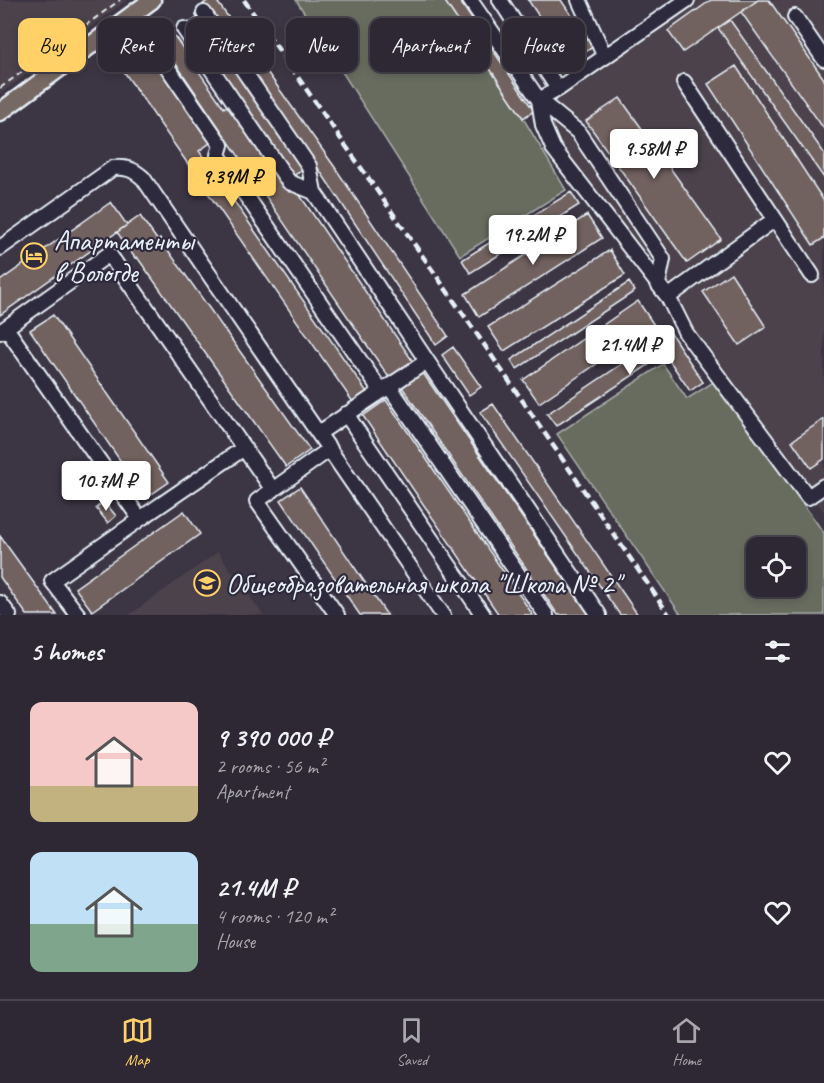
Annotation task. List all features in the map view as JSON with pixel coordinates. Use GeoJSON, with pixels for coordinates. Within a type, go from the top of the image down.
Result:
{"type":"FeatureCollection","features":[{"type":"Feature","properties":{"kind":"main road"},"geometry":{"type":"LineString","coordinates":[[0,112],[152,0]]}},
{"type":"Feature","properties":{"kind":"street"},"geometry":{"type":"LineString","coordinates":[[470,0],[539,100],[578,132],[663,259],[658,284]]}},
{"type":"Feature","properties":{"kind":"street"},"geometry":{"type":"LineString","coordinates":[[500,0],[558,89]]}},
{"type":"Feature","properties":{"kind":"street"},"geometry":{"type":"LineString","coordinates":[[579,0],[605,57]]}},
{"type":"Feature","properties":{"kind":"street"},"geometry":{"type":"LineString","coordinates":[[539,100],[687,0]]}},
{"type":"Feature","properties":{"kind":"street"},"geometry":{"type":"LineString","coordinates":[[204,13],[309,166],[314,192],[599,615]]}},
{"type":"Feature","properties":{"kind":"street"},"geometry":{"type":"LineString","coordinates":[[795,17],[823,55]]}},
{"type":"Feature","properties":{"kind":"street"},"geometry":{"type":"LineString","coordinates":[[183,29],[289,182],[314,192]]}},
{"type":"Feature","properties":{"kind":"street"},"geometry":{"type":"LineString","coordinates":[[171,72],[221,144],[218,155],[546,615]]}},
{"type":"Feature","properties":{"kind":"street"},"geometry":{"type":"LineString","coordinates":[[684,81],[812,275]]}},
{"type":"Feature","properties":{"kind":"street"},"geometry":{"type":"LineString","coordinates":[[539,100],[543,126],[553,148],[668,297],[686,333],[808,497],[824,486]]}},
{"type":"Feature","properties":{"kind":"street"},"geometry":{"type":"LineString","coordinates":[[0,248],[113,168],[124,167],[135,170],[143,178],[443,615]]}},
{"type":"Feature","properties":{"kind":"street"},"geometry":{"type":"LineString","coordinates":[[668,297],[775,219]]}},
{"type":"Feature","properties":{"kind":"street"},"geometry":{"type":"LineString","coordinates":[[140,519],[3,330],[109,254],[273,490]]}},
{"type":"Feature","properties":{"kind":"street"},"geometry":{"type":"LineString","coordinates":[[319,433],[427,361]]}},
{"type":"Feature","properties":{"kind":"street"},"geometry":{"type":"LineString","coordinates":[[346,414],[483,615]]}},
{"type":"Feature","properties":{"kind":"street"},"geometry":{"type":"LineString","coordinates":[[78,615],[52,580],[244,448]]}},
{"type":"Feature","properties":{"kind":"street"},"geometry":{"type":"LineString","coordinates":[[330,449],[257,501],[336,615]]}},
{"type":"Feature","properties":{"kind":"street"},"geometry":{"type":"LineString","coordinates":[[0,603],[9,615]]}},
{"type":"Feature","properties":{"kind":"path"},"geometry":{"type":"LineString","coordinates":[[0,88],[120,0]]}},
{"type":"Feature","properties":{"kind":"shaded area"},"geometry":{"type":"Polygon","coordinates":[[[0,0],[127,0],[103,18],[98,18],[98,21],[86,30],[86,18],[18,18],[18,72],[30,72],[0,94],[0,0]]]}},
{"type":"Feature","properties":{"kind":"shaded area"},"geometry":{"type":"Polygon","coordinates":[[[296,0],[444,0],[456,18],[370,18],[370,72],[490,72],[490,69],[566,190],[460,256],[342,72],[358,72],[358,18],[308,18],[296,0]]]}},
{"type":"Feature","properties":{"kind":"shaded area"},"geometry":{"type":"Polygon","coordinates":[[[686,0],[824,0],[824,512],[557,146],[547,124],[541,95],[576,72],[585,72],[585,66],[686,0]]]}},
{"type":"Feature","properties":{"kind":"shaded area"},"geometry":{"type":"Polygon","coordinates":[[[663,364],[687,399],[715,381],[824,533],[824,615],[681,615],[557,434],[663,364]]]}},
{"type":"Feature","properties":{"kind":"shaded area","name":"Общеобразовательная школа \"Школа № 2\""},"geometry":{"type":"Polygon","coordinates":[[[218,552],[263,615],[129,615],[218,552]]]}},
{"type":"Feature","properties":{"kind":"building"},"geometry":{"type":"Polygon","coordinates":[[[209,0],[216,0],[229,18],[213,18],[203,4],[209,0]]]}},
{"type":"Feature","properties":{"kind":"building"},"geometry":{"type":"Polygon","coordinates":[[[444,0],[459,0],[471,18],[456,18],[444,0]]]}},
{"type":"Feature","properties":{"kind":"building"},"geometry":{"type":"Polygon","coordinates":[[[528,0],[561,0],[573,18],[540,18],[528,0]]]}},
{"type":"Feature","properties":{"kind":"building"},"geometry":{"type":"Polygon","coordinates":[[[711,0],[758,0],[683,52],[668,31],[711,0]]]}},
{"type":"Feature","properties":{"kind":"building"},"geometry":{"type":"Polygon","coordinates":[[[758,0],[769,0],[824,79],[824,129],[741,12],[758,0]]]}},
{"type":"Feature","properties":{"kind":"building"},"geometry":{"type":"Polygon","coordinates":[[[730,20],[824,153],[824,178],[718,28],[730,20]]]}},
{"type":"Feature","properties":{"kind":"building"},"geometry":{"type":"Polygon","coordinates":[[[174,35],[186,53],[186,72],[199,72],[224,108],[229,104],[289,192],[295,188],[414,363],[390,379],[174,61],[174,35]]]}},
{"type":"Feature","properties":{"kind":"building"},"geometry":{"type":"Polygon","coordinates":[[[585,35],[593,47],[585,52],[585,35]]]}},
{"type":"Feature","properties":{"kind":"building"},"geometry":{"type":"Polygon","coordinates":[[[490,46],[502,64],[502,72],[508,72],[534,111],[523,118],[490,69],[490,46]]]}},
{"type":"Feature","properties":{"kind":"building"},"geometry":{"type":"Polygon","coordinates":[[[736,66],[824,201],[824,238],[813,245],[708,84],[736,66]]]}},
{"type":"Feature","properties":{"kind":"building"},"geometry":{"type":"Polygon","coordinates":[[[124,72],[161,72],[210,143],[199,151],[369,395],[355,405],[124,72]]]}},
{"type":"Feature","properties":{"kind":"building"},"geometry":{"type":"Polygon","coordinates":[[[219,72],[238,72],[304,168],[292,177],[219,72]]]}},
{"type":"Feature","properties":{"kind":"building"},"geometry":{"type":"Polygon","coordinates":[[[251,72],[267,72],[334,166],[448,336],[436,345],[251,72]]]}},
{"type":"Feature","properties":{"kind":"building"},"geometry":{"type":"Polygon","coordinates":[[[620,98],[721,239],[687,263],[586,121],[620,98]]]}},
{"type":"Feature","properties":{"kind":"building"},"geometry":{"type":"Polygon","coordinates":[[[571,192],[579,205],[470,273],[462,260],[571,192]]]}},
{"type":"Feature","properties":{"kind":"building"},"geometry":{"type":"Polygon","coordinates":[[[111,202],[127,225],[0,315],[0,281],[111,202]]]}},
{"type":"Feature","properties":{"kind":"building"},"geometry":{"type":"Polygon","coordinates":[[[587,215],[602,238],[479,317],[465,294],[587,215]]]}},
{"type":"Feature","properties":{"kind":"building"},"geometry":{"type":"Polygon","coordinates":[[[140,216],[158,241],[160,239],[310,450],[286,467],[117,232],[140,216]]]}},
{"type":"Feature","properties":{"kind":"building"},"geometry":{"type":"Polygon","coordinates":[[[610,250],[625,275],[504,351],[488,327],[610,250]]]}},
{"type":"Feature","properties":{"kind":"building"},"geometry":{"type":"Polygon","coordinates":[[[731,273],[766,327],[739,345],[703,292],[731,273]]]}},
{"type":"Feature","properties":{"kind":"building"},"geometry":{"type":"Polygon","coordinates":[[[629,282],[635,291],[517,369],[511,360],[629,282]]]}},
{"type":"Feature","properties":{"kind":"building"},"geometry":{"type":"Polygon","coordinates":[[[638,301],[654,325],[539,403],[523,380],[638,301]]]}},
{"type":"Feature","properties":{"kind":"building"},"geometry":{"type":"Polygon","coordinates":[[[53,315],[169,482],[146,498],[30,330],[53,315]]]}},
{"type":"Feature","properties":{"kind":"building"},"geometry":{"type":"Polygon","coordinates":[[[670,332],[703,382],[690,391],[665,354],[556,426],[547,414],[670,332]]]}},
{"type":"Feature","properties":{"kind":"building"},"geometry":{"type":"Polygon","coordinates":[[[453,347],[481,387],[469,395],[442,355],[453,347]]]}},
{"type":"Feature","properties":{"kind":"building"},"geometry":{"type":"Polygon","coordinates":[[[423,373],[589,615],[558,615],[402,387],[423,373]]]}},
{"type":"Feature","properties":{"kind":"building"},"geometry":{"type":"Polygon","coordinates":[[[386,400],[533,615],[499,615],[363,416],[386,400]]]}},
{"type":"Feature","properties":{"kind":"building"},"geometry":{"type":"Polygon","coordinates":[[[493,404],[638,615],[620,615],[480,412],[493,404]]]}},
{"type":"Feature","properties":{"kind":"building"},"geometry":{"type":"Polygon","coordinates":[[[824,419],[824,459],[811,468],[792,441],[824,419]]]}},
{"type":"Feature","properties":{"kind":"building"},"geometry":{"type":"Polygon","coordinates":[[[300,487],[387,615],[360,615],[281,500],[300,487]]]}},
{"type":"Feature","properties":{"kind":"building"},"geometry":{"type":"Polygon","coordinates":[[[104,501],[116,516],[108,523],[96,508],[104,501]]]}},
{"type":"Feature","properties":{"kind":"building"},"geometry":{"type":"Polygon","coordinates":[[[184,511],[200,534],[92,611],[75,588],[184,511]]]}},
{"type":"Feature","properties":{"kind":"building"},"geometry":{"type":"Polygon","coordinates":[[[0,536],[57,615],[27,615],[0,577],[0,536]]]}},
{"type":"Feature","properties":{"kind":"railway"},"geometry":{"type":"LineString","coordinates":[[244,0],[669,615]]}},
{"type":"Feature","properties":{"kind":"place","name":"Апартаменты в Вологде"},"geometry":{"type":"Point","coordinates":[34,256]}},
{"type":"Feature","properties":{"kind":"place","name":"Общеобразовательная школа \"Школа № 2\""},"geometry":{"type":"Point","coordinates":[207,583]}}]}
